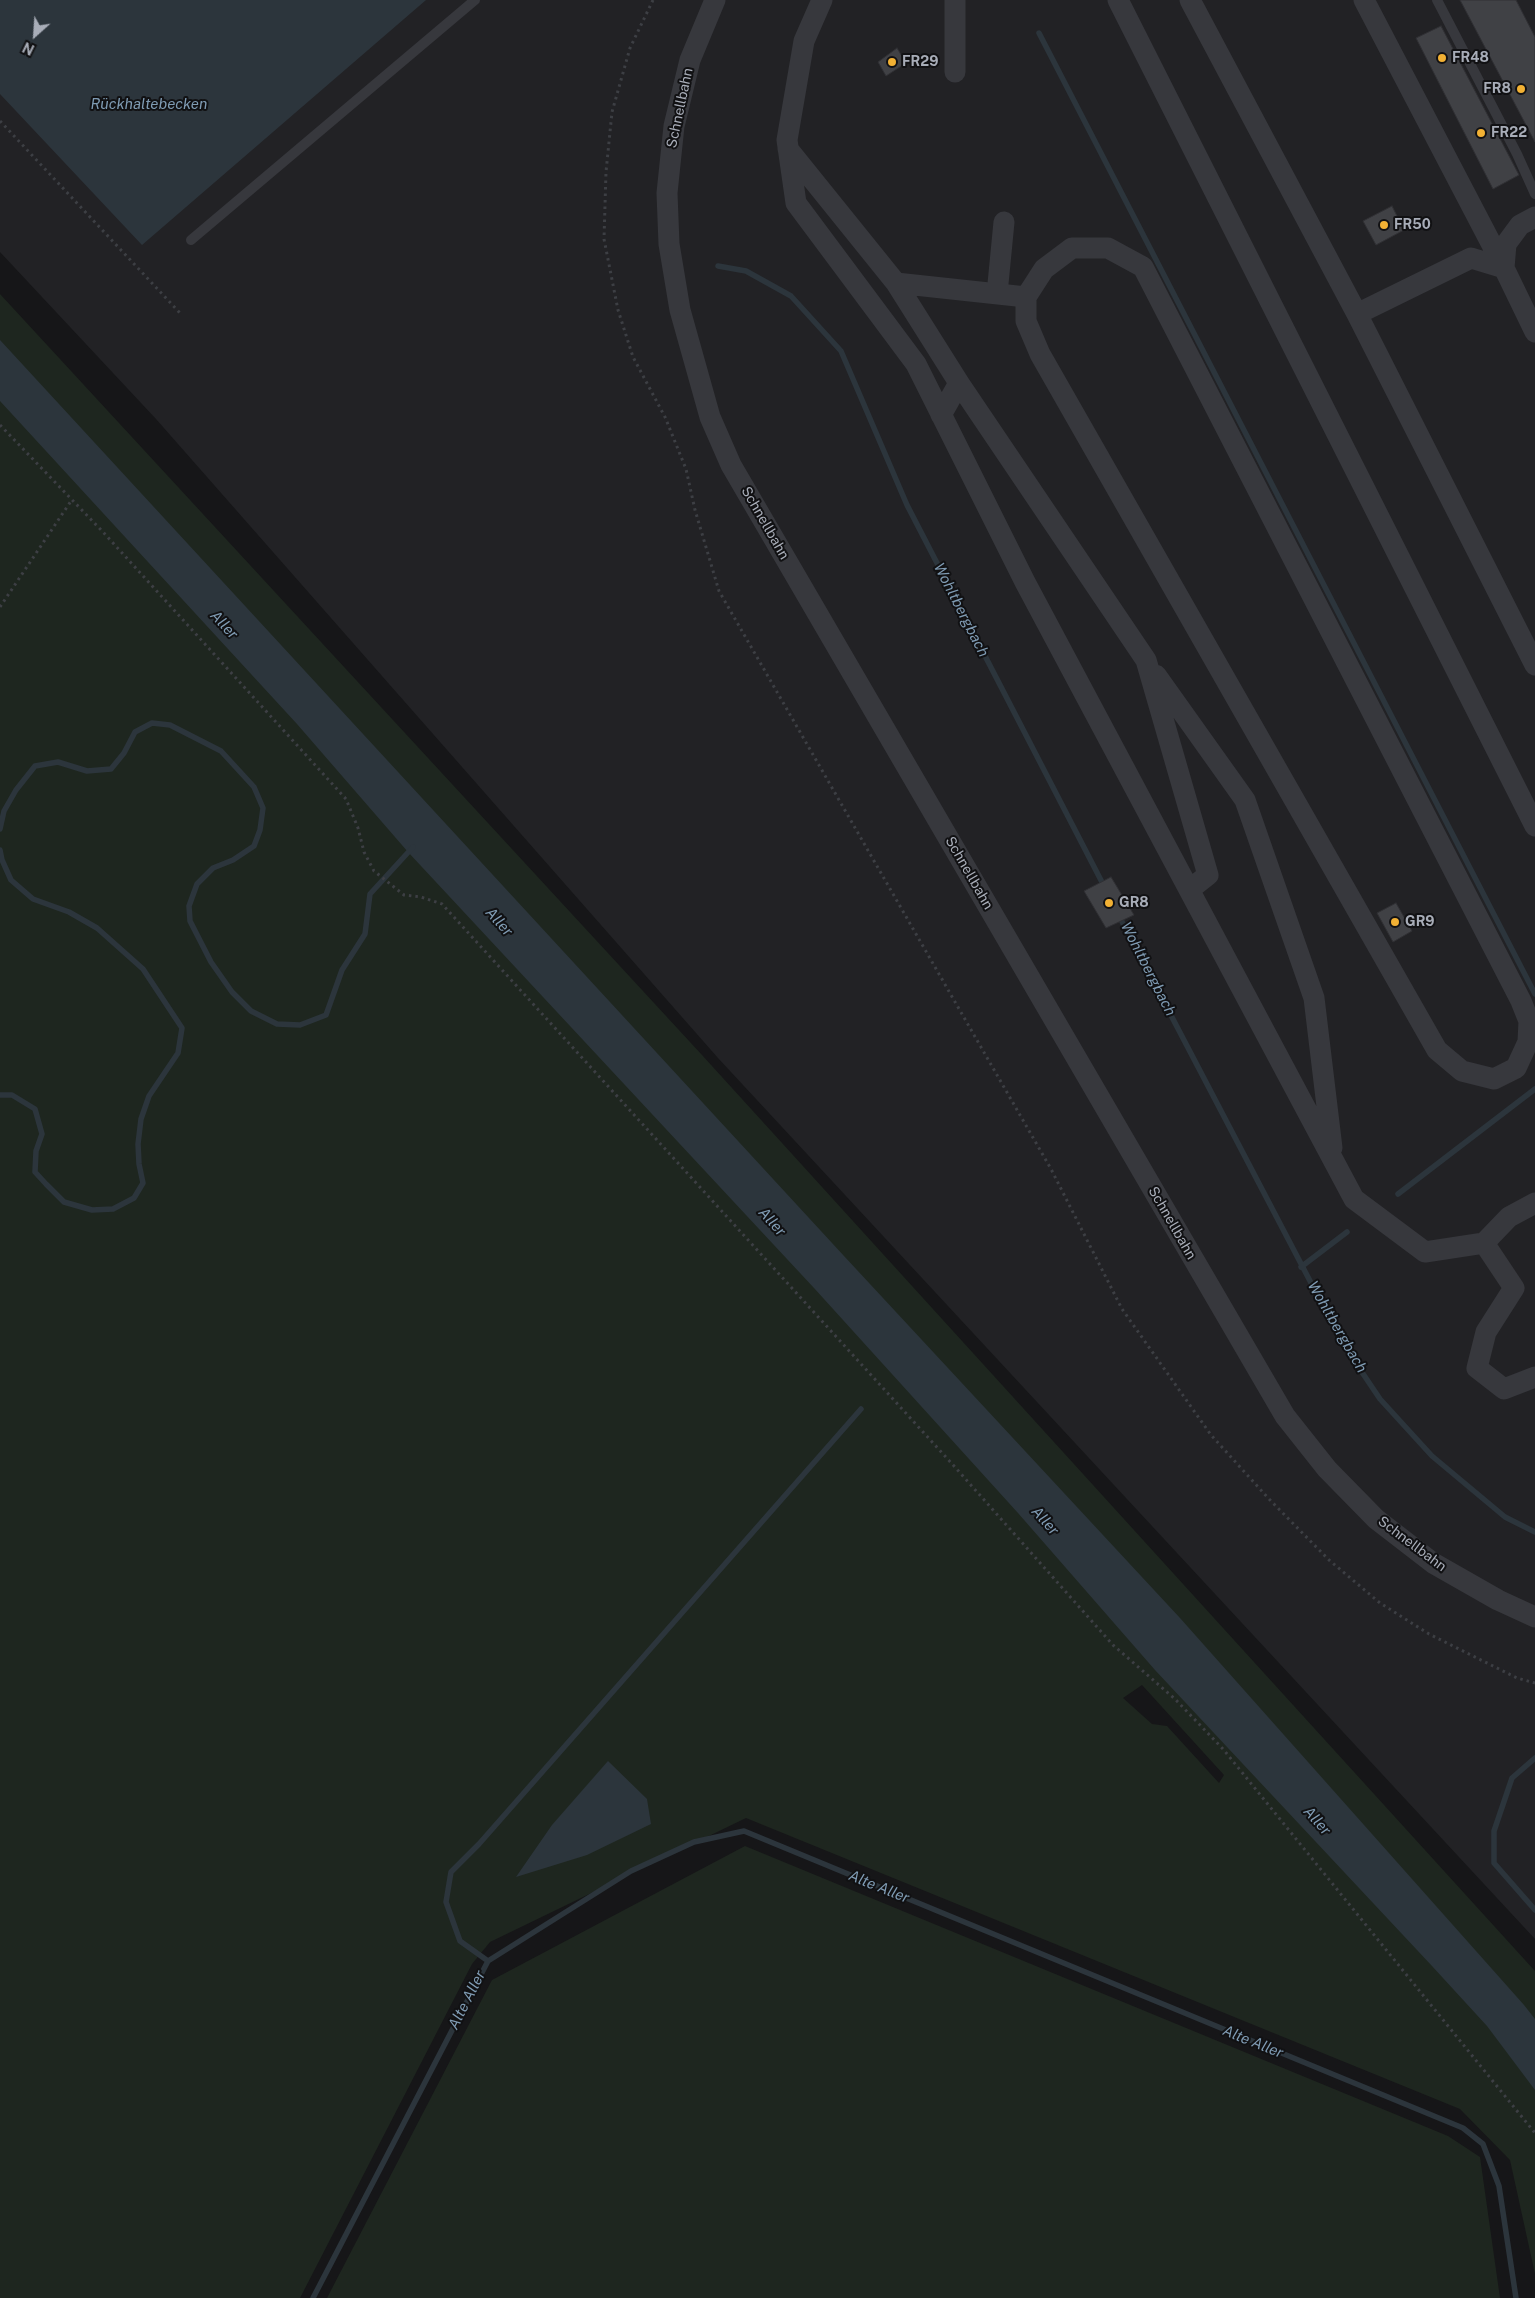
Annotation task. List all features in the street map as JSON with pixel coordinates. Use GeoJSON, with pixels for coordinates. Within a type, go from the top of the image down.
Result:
{"type":"FeatureCollection","features":[{"type":"Feature","properties":{"kind":"street","name":"Schnellbahn"},"geometry":{"type":"LineString","coordinates":[[715,0],[690,60],[674,126],[667,193],[669,244],[680,310],[710,417],[731,465],[1285,1416],[1327,1469],[1376,1519],[1433,1563],[1498,1600],[1535,1617]]}},
{"type":"Feature","properties":{"kind":"street"},"geometry":{"type":"LineString","coordinates":[[822,0],[804,41],[787,140],[796,203],[916,364],[1025,582],[1354,1199],[1426,1252],[1484,1243],[1509,1217],[1535,1203]]}},
{"type":"Feature","properties":{"kind":"street"},"geometry":{"type":"LineString","coordinates":[[955,0],[955,72]]}},
{"type":"Feature","properties":{"kind":"street"},"geometry":{"type":"LineString","coordinates":[[1118,0],[1535,826]]}},
{"type":"Feature","properties":{"kind":"street"},"geometry":{"type":"LineString","coordinates":[[1190,0],[1357,314],[1535,665]]}},
{"type":"Feature","properties":{"kind":"street"},"geometry":{"type":"LineString","coordinates":[[1367,1],[1535,332]]}},
{"type":"Feature","properties":{"kind":"street"},"geometry":{"type":"LineString","coordinates":[[788,149],[896,283],[959,383],[1146,660],[1245,800],[1314,998],[1334,1161]]}},
{"type":"Feature","properties":{"kind":"street"},"geometry":{"type":"LineString","coordinates":[[1504,268],[1506,244],[1520,225],[1535,217]]}},
{"type":"Feature","properties":{"kind":"street"},"geometry":{"type":"LineString","coordinates":[[997,294],[1004,222]]}},
{"type":"Feature","properties":{"kind":"street"},"geometry":{"type":"LineString","coordinates":[[1504,268],[1531,232],[1535,230]]}},
{"type":"Feature","properties":{"kind":"street"},"geometry":{"type":"LineString","coordinates":[[1072,248],[1108,248],[1143,267],[1521,1001],[1529,1021],[1528,1042],[1516,1068],[1494,1079],[1462,1071],[1437,1050],[1040,354],[1026,321],[1026,297],[1044,269],[1072,248]]}},
{"type":"Feature","properties":{"kind":"street"},"geometry":{"type":"LineString","coordinates":[[1357,314],[1471,258],[1504,268]]}},
{"type":"Feature","properties":{"kind":"street"},"geometry":{"type":"LineString","coordinates":[[896,283],[1026,297]]}},
{"type":"Feature","properties":{"kind":"street"},"geometry":{"type":"LineString","coordinates":[[941,415],[959,383]]}},
{"type":"Feature","properties":{"kind":"street"},"geometry":{"type":"LineString","coordinates":[[1146,660],[1208,875],[1189,890]]}},
{"type":"Feature","properties":{"kind":"street"},"geometry":{"type":"LineString","coordinates":[[1484,1243],[1514,1288],[1486,1332],[1477,1368],[1504,1389],[1535,1377]]}},
{"type":"Feature","properties":{"kind":"lane"},"geometry":{"type":"LineString","coordinates":[[191,240],[475,0]]}},
{"type":"Feature","properties":{"kind":"lane"},"geometry":{"type":"LineString","coordinates":[[1437,0],[1517,154],[1535,194]]}},
{"type":"Feature","properties":{"kind":"path"},"geometry":{"type":"LineString","coordinates":[[653,0],[630,48],[612,112],[606,172],[604,239],[621,320],[633,356],[665,418],[686,468],[695,510],[719,591],[1050,1169],[1122,1309],[1211,1435],[1268,1499],[1328,1560],[1380,1603],[1429,1634],[1517,1678],[1535,1683]]}},
{"type":"Feature","properties":{"kind":"path"},"geometry":{"type":"LineString","coordinates":[[0,121],[180,313]]}},
{"type":"Feature","properties":{"kind":"path"},"geometry":{"type":"LineString","coordinates":[[0,425],[71,501],[103,532],[346,799],[358,828],[364,852],[374,871],[404,896],[422,897],[442,904],[954,1466],[1113,1644],[1175,1699],[1223,1749],[1535,2132]]}},
{"type":"Feature","properties":{"kind":"path"},"geometry":{"type":"LineString","coordinates":[[0,607],[71,501]]}},
{"type":"Feature","properties":{"kind":"shaded area"},"geometry":{"type":"Polygon","coordinates":[[[0,0],[1535,0],[1535,1939],[718,1058],[156,419],[0,252],[0,0]]]}},
{"type":"Feature","properties":{"kind":"shaded area"},"geometry":{"type":"Polygon","coordinates":[[[0,294],[702,1055],[1535,1971],[1535,2274],[1510,2160],[1460,2109],[746,1818],[490,1942],[472,1964],[300,2298],[0,2298],[0,294]],[[1142,1685],[1123,1698],[1152,1724],[1167,1726],[1219,1783],[1224,1775],[1142,1685]]]}},
{"type":"Feature","properties":{"kind":"shaded area"},"geometry":{"type":"Polygon","coordinates":[[[745,1846],[1448,2136],[1480,2157],[1500,2298],[327,2298],[492,1980],[745,1846]]]}},
{"type":"Feature","properties":{"kind":"water","name":"Rückhaltebecken"},"geometry":{"type":"Polygon","coordinates":[[[0,0],[426,0],[142,245],[0,94],[0,0]]]}},
{"type":"Feature","properties":{"kind":"water","name":"Aller"},"geometry":{"type":"Polygon","coordinates":[[[0,340],[1180,1618],[1524,2005],[1535,2019],[1535,2090],[1487,2026],[1155,1670],[1018,1513],[814,1288],[408,852],[297,724],[0,401],[0,340]]]}},
{"type":"Feature","properties":{"kind":"water"},"geometry":{"type":"Polygon","coordinates":[[[608,1761],[647,1799],[651,1824],[587,1855],[516,1877],[552,1825],[608,1761]]]}},
{"type":"Feature","properties":{"kind":"building","name":"FR8"},"geometry":{"type":"Polygon","coordinates":[[[1460,0],[1516,0],[1535,37],[1535,142],[1460,0]]]}},
{"type":"Feature","properties":{"kind":"building","name":"FR22"},"geometry":{"type":"Polygon","coordinates":[[[1441,26],[1519,175],[1493,189],[1416,38],[1441,26]]]}},
{"type":"Feature","properties":{"kind":"building","name":"FR29"},"geometry":{"type":"Polygon","coordinates":[[[897,48],[906,63],[886,76],[878,62],[897,48]]]}},
{"type":"Feature","properties":{"kind":"building","name":"FR50"},"geometry":{"type":"Polygon","coordinates":[[[1392,206],[1404,230],[1376,245],[1363,221],[1392,206]]]}},
{"type":"Feature","properties":{"kind":"building","name":"GR8"},"geometry":{"type":"Polygon","coordinates":[[[1111,877],[1134,915],[1106,928],[1084,891],[1111,877]]]}},
{"type":"Feature","properties":{"kind":"building","name":"GR9"},"geometry":{"type":"Polygon","coordinates":[[[1396,903],[1412,931],[1393,942],[1377,913],[1396,903]]]}},
{"type":"Feature","properties":{"kind":"waterway"},"geometry":{"type":"LineString","coordinates":[[1039,33],[1535,994]]}},
{"type":"Feature","properties":{"kind":"waterway","name":"Wohltbergbach"},"geometry":{"type":"LineString","coordinates":[[718,266],[746,271],[791,296],[841,351],[907,505],[1105,888]]}},
{"type":"Feature","properties":{"kind":"waterway"},"geometry":{"type":"LineString","coordinates":[[0,829],[4,811],[16,790],[35,766],[58,762],[87,771],[111,769],[124,753],[135,732],[152,723],[170,725],[221,751],[254,787],[263,808],[260,830],[254,846],[233,860],[213,868],[197,884],[189,906],[190,921],[211,962],[232,992],[251,1011],[277,1024],[300,1025],[326,1015],[342,970],[365,934],[370,894],[413,847]]}},
{"type":"Feature","properties":{"kind":"waterway"},"geometry":{"type":"LineString","coordinates":[[0,850],[2,860],[11,880],[33,899],[69,912],[97,928],[143,969],[182,1028],[178,1053],[149,1096],[141,1119],[138,1144],[139,1164],[143,1183],[134,1198],[113,1209],[92,1210],[64,1202],[46,1184],[35,1172],[36,1151],[42,1134],[35,1109],[12,1095],[0,1095]]}},
{"type":"Feature","properties":{"kind":"waterway","name":"Wohltbergbach"},"geometry":{"type":"LineString","coordinates":[[1118,914],[1343,1344],[1380,1399],[1432,1456],[1505,1517],[1535,1532]]}},
{"type":"Feature","properties":{"kind":"waterway"},"geometry":{"type":"LineString","coordinates":[[1398,1194],[1535,1089]]}},
{"type":"Feature","properties":{"kind":"waterway"},"geometry":{"type":"LineString","coordinates":[[1301,1267],[1347,1232]]}},
{"type":"Feature","properties":{"kind":"waterway"},"geometry":{"type":"LineString","coordinates":[[488,1961],[460,1941],[446,1902],[451,1872],[479,1844],[861,1409]]}},
{"type":"Feature","properties":{"kind":"waterway","name":"Wohltbergbach"},"geometry":{"type":"LineString","coordinates":[[1535,1758],[1512,1778],[1494,1831],[1494,1863],[1535,1910]]}},
{"type":"Feature","properties":{"kind":"waterway","name":"Alte Aller"},"geometry":{"type":"LineString","coordinates":[[313,2298],[488,1961],[631,1871],[694,1842],[744,1831],[1463,2128],[1483,2144],[1499,2186],[1516,2298]]}},
{"type":"Feature","properties":{"kind":"place","name":"FR48"},"geometry":{"type":"Point","coordinates":[1442,58]}},
{"type":"Feature","properties":{"kind":"place","name":"FR29"},"geometry":{"type":"Point","coordinates":[892,62]}},
{"type":"Feature","properties":{"kind":"place","name":"FR8"},"geometry":{"type":"Point","coordinates":[1521,89]}},
{"type":"Feature","properties":{"kind":"place","name":"FR22"},"geometry":{"type":"Point","coordinates":[1481,133]}},
{"type":"Feature","properties":{"kind":"place","name":"FR50"},"geometry":{"type":"Point","coordinates":[1384,225]}},
{"type":"Feature","properties":{"kind":"place","name":"GR8"},"geometry":{"type":"Point","coordinates":[1109,903]}},
{"type":"Feature","properties":{"kind":"place","name":"GR9"},"geometry":{"type":"Point","coordinates":[1395,922]}}]}
